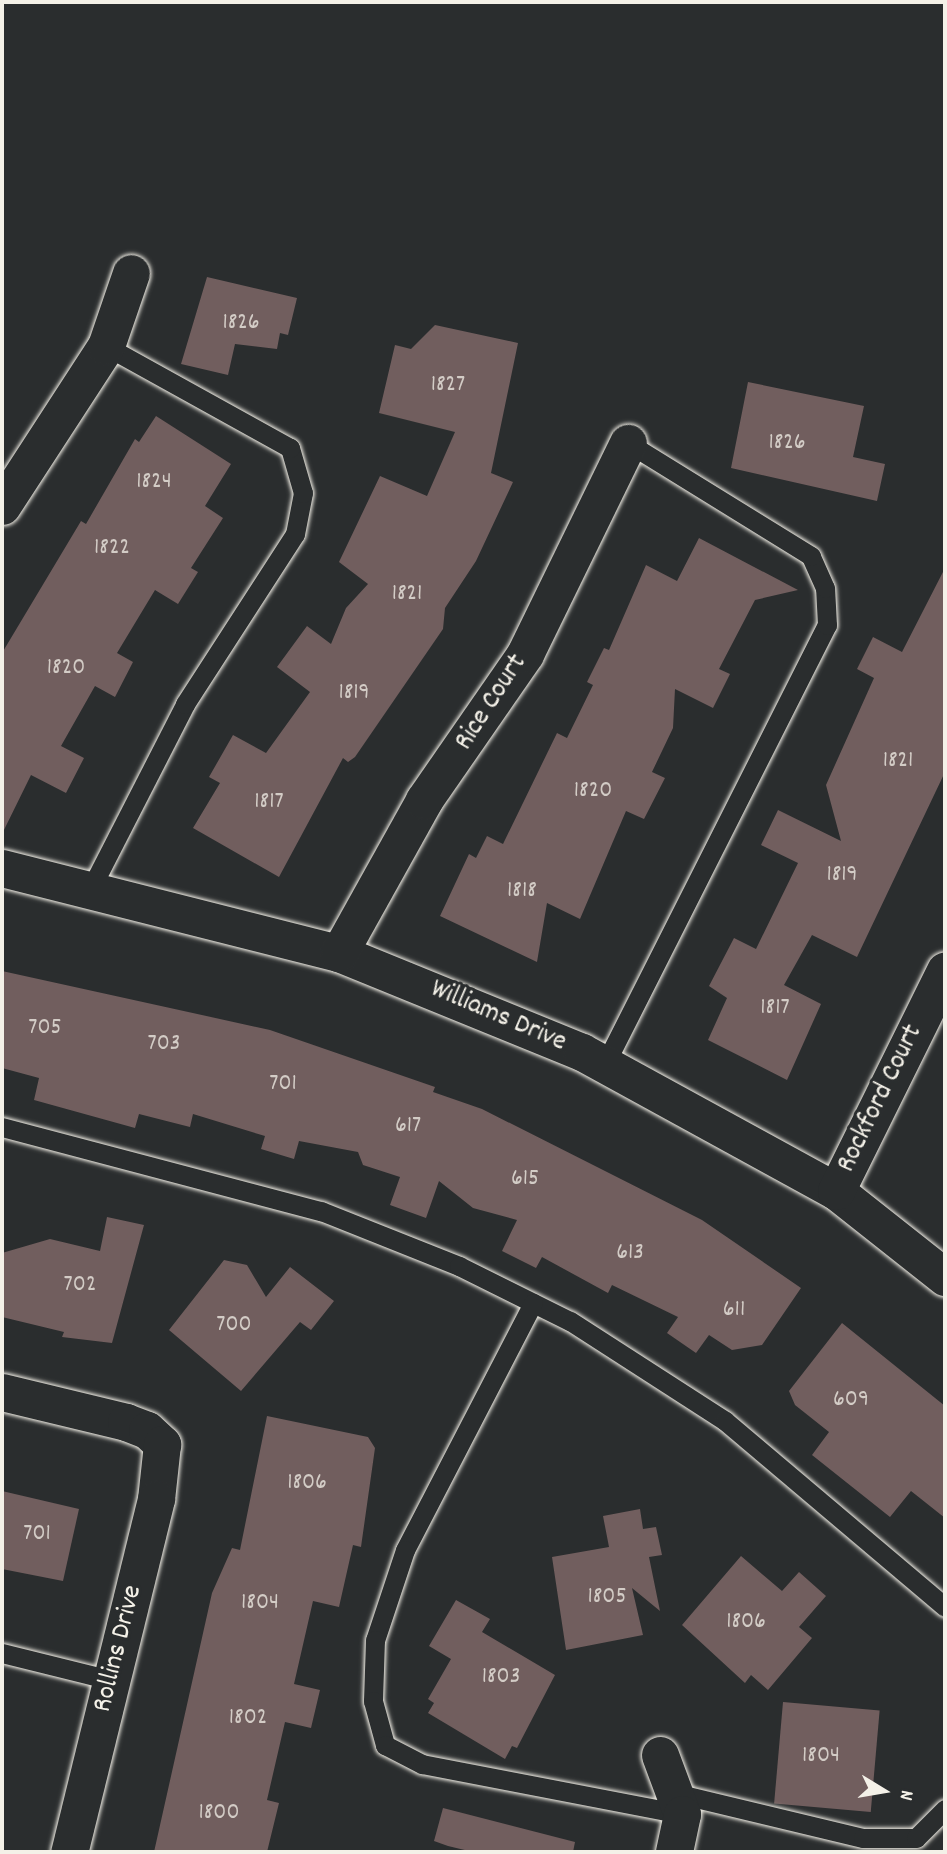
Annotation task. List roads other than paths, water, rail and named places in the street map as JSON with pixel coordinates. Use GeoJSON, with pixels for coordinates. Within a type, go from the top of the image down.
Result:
{"type":"FeatureCollection","features":[{"type":"Feature","properties":{"kind":"street"},"geometry":{"type":"LineString","coordinates":[[2,506],[12,470],[106,346],[131,273]]}},
{"type":"Feature","properties":{"kind":"street","name":"Rice Court"},"geometry":{"type":"LineString","coordinates":[[339,953],[424,800],[525,654],[628,443]]}},
{"type":"Feature","properties":{"kind":"street","name":"Williams Drive"},"geometry":{"type":"LineString","coordinates":[[2,868],[339,953],[605,1064],[836,1191],[945,1277]]}},
{"type":"Feature","properties":{"kind":"street","name":"Rockford Court"},"geometry":{"type":"LineString","coordinates":[[836,1191],[945,971]]}},
{"type":"Feature","properties":{"kind":"street","name":"Rollins Drive"},"geometry":{"type":"LineString","coordinates":[[2,1392],[126,1422],[147,1430],[162,1444],[156,1499],[69,1852]]}},
{"type":"Feature","properties":{"kind":"street"},"geometry":{"type":"LineString","coordinates":[[660,1755],[679,1804],[674,1852]]}},
{"type":"Feature","properties":{"kind":"lane"},"geometry":{"type":"LineString","coordinates":[[89,892],[185,704],[295,534],[303,492],[290,448],[106,346]]}},
{"type":"Feature","properties":{"kind":"lane"},"geometry":{"type":"LineString","coordinates":[[605,1064],[827,625],[825,588],[811,556],[628,443]]}},
{"type":"Feature","properties":{"kind":"lane"},"geometry":{"type":"LineString","coordinates":[[2,1128],[321,1211],[533,1303],[725,1421],[945,1606]]}},
{"type":"Feature","properties":{"kind":"lane"},"geometry":{"type":"LineString","coordinates":[[533,1303],[458,1440],[401,1563],[375,1640],[373,1701],[385,1745],[422,1763],[679,1804],[863,1838],[916,1838],[945,1808]]}},
{"type":"Feature","properties":{"kind":"lane"},"geometry":{"type":"LineString","coordinates":[[2,1653],[111,1681]]}}]}
